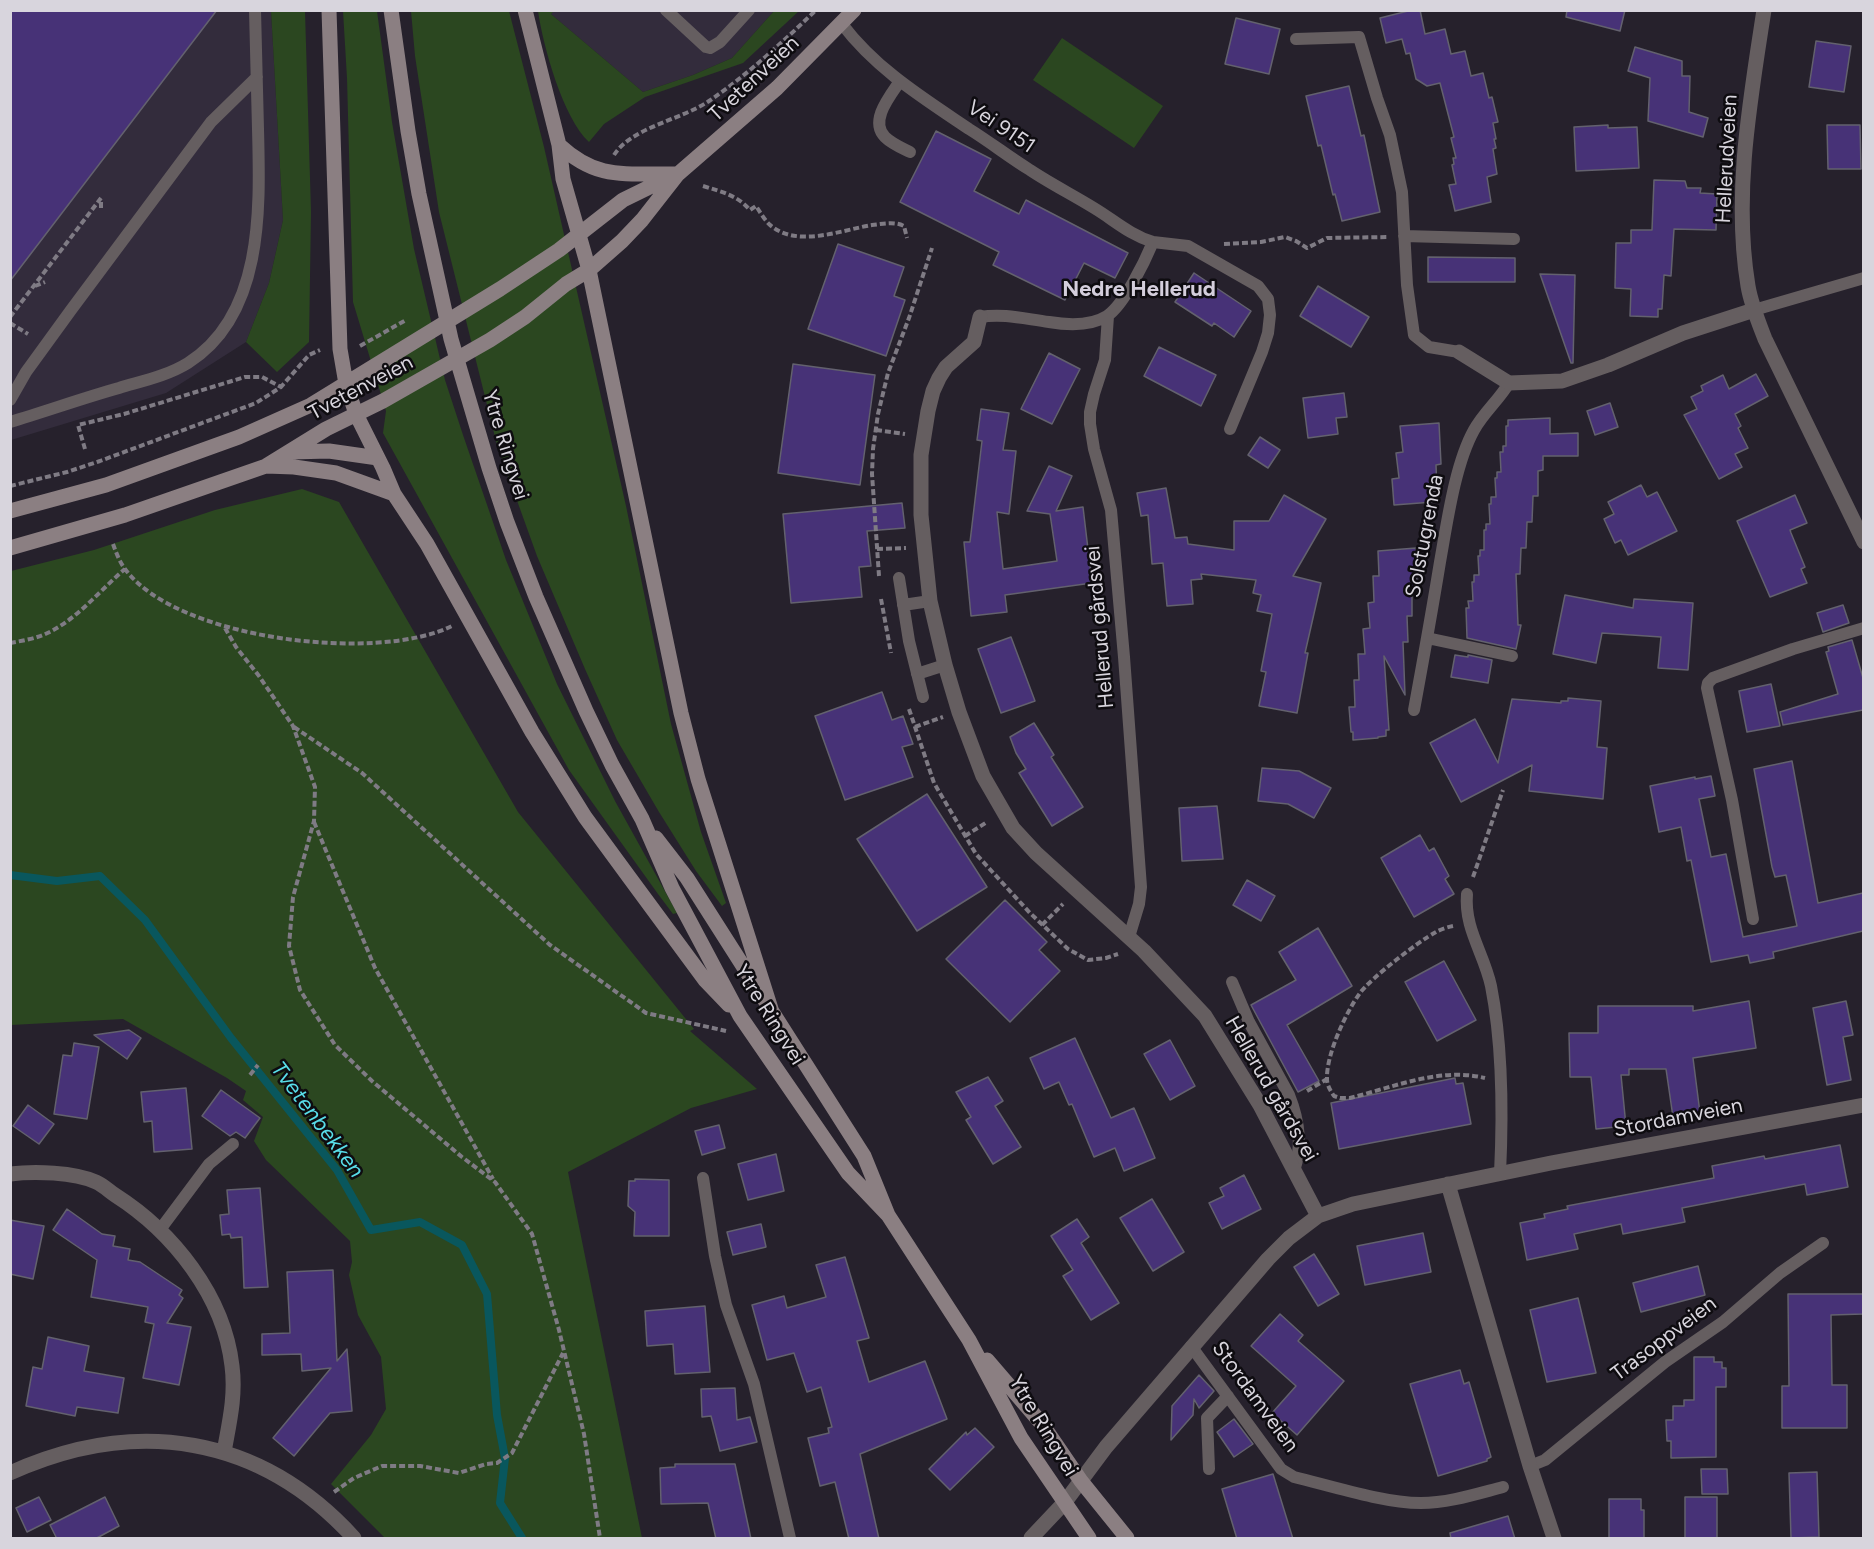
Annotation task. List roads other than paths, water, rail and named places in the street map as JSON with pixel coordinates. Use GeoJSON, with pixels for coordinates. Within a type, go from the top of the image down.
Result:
{"type":"FeatureCollection","features":[{"type":"Feature","properties":{"kind":"main road"},"geometry":{"type":"LineString","coordinates":[[329,10],[340,349],[346,384],[356,414],[394,494],[427,544],[532,732],[575,800],[628,877],[705,980],[740,1016]]}},
{"type":"Feature","properties":{"kind":"main road","name":"Ytre Ringvei"},"geometry":{"type":"LineString","coordinates":[[393,10],[408,131],[451,339],[507,522],[564,664],[612,765],[642,819],[672,888],[740,1016],[842,1164],[888,1215],[969,1340],[1020,1438],[1065,1502]]}},
{"type":"Feature","properties":{"kind":"main road"},"geometry":{"type":"LineString","coordinates":[[525,10],[559,145],[563,178],[589,270],[681,713],[698,778],[772,1012]]}},
{"type":"Feature","properties":{"kind":"main road","name":"Tvetenveien"},"geometry":{"type":"LineString","coordinates":[[10,548],[125,515],[266,466],[326,429],[383,401],[490,340],[525,317],[566,284],[589,270],[642,220],[678,174],[777,88],[854,10]]}},
{"type":"Feature","properties":{"kind":"main road"},"geometry":{"type":"LineString","coordinates":[[559,145],[574,158],[596,170],[615,173],[678,174]]}},
{"type":"Feature","properties":{"kind":"main road","name":"Tvetenveien"},"geometry":{"type":"LineString","coordinates":[[10,511],[106,485],[239,437],[311,405],[491,295],[559,250],[623,200],[678,174]]}},
{"type":"Feature","properties":{"kind":"main road"},"geometry":{"type":"LineString","coordinates":[[291,452],[345,452],[378,458]]}},
{"type":"Feature","properties":{"kind":"main road"},"geometry":{"type":"LineString","coordinates":[[266,466],[336,473],[394,494]]}},
{"type":"Feature","properties":{"kind":"main road","name":"Ytre Ringvei"},"geometry":{"type":"LineString","coordinates":[[642,819],[687,878],[864,1156],[888,1215]]}},
{"type":"Feature","properties":{"kind":"main road","name":"Ytre Ringvei"},"geometry":{"type":"LineString","coordinates":[[969,1340],[1042,1424],[1081,1481]]}},
{"type":"Feature","properties":{"kind":"main road"},"geometry":{"type":"LineString","coordinates":[[1081,1481],[1127,1539]]}},
{"type":"Feature","properties":{"kind":"main road"},"geometry":{"type":"LineString","coordinates":[[1065,1502],[1089,1539]]}},
{"type":"Feature","properties":{"kind":"street","name":"Hellerudveien"},"geometry":{"type":"LineString","coordinates":[[1764,10],[1751,96],[1742,185],[1742,221],[1748,286],[1765,339],[1863,543]]}},
{"type":"Feature","properties":{"kind":"street"},"geometry":{"type":"LineString","coordinates":[[1459,352],[1509,382],[1562,381],[1608,365],[1683,333],[1754,310]]}},
{"type":"Feature","properties":{"kind":"street","name":"Hellerud gårdsvei"},"geometry":{"type":"LineString","coordinates":[[980,317],[974,342],[939,378],[933,391],[923,436],[920,482],[930,601],[959,712],[983,776],[1013,828],[1129,937],[1205,1016],[1260,1105],[1318,1216]]}},
{"type":"Feature","properties":{"kind":"street","name":"Stordamveien"},"geometry":{"type":"LineString","coordinates":[[1031,1539],[1065,1502],[1106,1447],[1191,1346],[1268,1259],[1289,1238],[1318,1216],[1353,1204],[1500,1174],[1863,1105]]}},
{"type":"Feature","properties":{"kind":"street"},"geometry":{"type":"LineString","coordinates":[[10,1174],[42,1172],[96,1182],[133,1206],[185,1258],[200,1280],[222,1324],[225,1335],[233,1381],[224,1452]]}},
{"type":"Feature","properties":{"kind":"street"},"geometry":{"type":"LineString","coordinates":[[1448,1185],[1530,1467],[1554,1539]]}},
{"type":"Feature","properties":{"kind":"street"},"geometry":{"type":"LineString","coordinates":[[10,1473],[78,1448],[164,1443],[204,1447],[252,1463],[290,1482],[329,1514],[354,1539]]}},
{"type":"Feature","properties":{"kind":"lane"},"geometry":{"type":"LineString","coordinates":[[10,422],[176,369],[210,346],[226,324],[239,302],[249,274],[254,248],[259,171],[255,10]]}},
{"type":"Feature","properties":{"kind":"lane"},"geometry":{"type":"LineString","coordinates":[[666,10],[706,47],[710,48],[720,42],[749,10]]}},
{"type":"Feature","properties":{"kind":"lane","name":"Vei 9151"},"geometry":{"type":"LineString","coordinates":[[842,24],[854,40],[900,81],[1031,171],[1096,209],[1122,228],[1153,242]]}},
{"type":"Feature","properties":{"kind":"lane"},"geometry":{"type":"LineString","coordinates":[[1296,39],[1359,37],[1390,135],[1402,192],[1407,285],[1414,335],[1429,347],[1459,352]]}},
{"type":"Feature","properties":{"kind":"lane"},"geometry":{"type":"LineString","coordinates":[[10,400],[26,372],[70,310],[204,132],[257,77]]}},
{"type":"Feature","properties":{"kind":"lane"},"geometry":{"type":"LineString","coordinates":[[900,81],[883,109],[879,119],[879,128],[884,137],[910,152]]}},
{"type":"Feature","properties":{"kind":"lane"},"geometry":{"type":"LineString","coordinates":[[1404,236],[1514,239]]}},
{"type":"Feature","properties":{"kind":"lane"},"geometry":{"type":"LineString","coordinates":[[1108,316],[1118,305],[1142,268],[1153,242],[1188,246],[1258,286],[1268,299],[1270,315],[1268,333],[1230,429]]}},
{"type":"Feature","properties":{"kind":"lane"},"geometry":{"type":"LineString","coordinates":[[1754,310],[1863,278]]}},
{"type":"Feature","properties":{"kind":"lane","name":"Hellerud gårdsvei"},"geometry":{"type":"LineString","coordinates":[[980,317],[1009,315],[1072,324],[1090,322],[1108,316],[1105,360],[1092,403],[1090,424],[1094,449],[1111,510],[1125,669],[1141,887],[1139,904],[1129,937]]}},
{"type":"Feature","properties":{"kind":"lane","name":"Solstugrenda"},"geometry":{"type":"LineString","coordinates":[[1414,710],[1448,516],[1464,453],[1473,430],[1503,394],[1509,382]]}},
{"type":"Feature","properties":{"kind":"lane"},"geometry":{"type":"LineString","coordinates":[[899,578],[923,697]]}},
{"type":"Feature","properties":{"kind":"lane"},"geometry":{"type":"LineString","coordinates":[[903,605],[930,601]]}},
{"type":"Feature","properties":{"kind":"lane"},"geometry":{"type":"LineString","coordinates":[[1753,919],[1732,800],[1707,688],[1708,682],[1713,678],[1793,650],[1863,628]]}},
{"type":"Feature","properties":{"kind":"lane"},"geometry":{"type":"LineString","coordinates":[[1427,638],[1512,656]]}},
{"type":"Feature","properties":{"kind":"lane"},"geometry":{"type":"LineString","coordinates":[[917,674],[945,665]]}},
{"type":"Feature","properties":{"kind":"lane"},"geometry":{"type":"LineString","coordinates":[[1467,894],[1468,923],[1490,982],[1496,1014],[1502,1138],[1500,1174]]}},
{"type":"Feature","properties":{"kind":"lane"},"geometry":{"type":"LineString","coordinates":[[1232,982],[1240,1004],[1295,1110],[1299,1125],[1298,1160],[1294,1171]]}},
{"type":"Feature","properties":{"kind":"lane"},"geometry":{"type":"LineString","coordinates":[[159,1231],[209,1164],[233,1144]]}},
{"type":"Feature","properties":{"kind":"lane"},"geometry":{"type":"LineString","coordinates":[[703,1178],[715,1256],[726,1305],[753,1384],[790,1539]]}},
{"type":"Feature","properties":{"kind":"lane","name":"Trasoppveien"},"geometry":{"type":"LineString","coordinates":[[1530,1467],[1545,1460],[1665,1362],[1723,1322],[1780,1273],[1822,1243]]}},
{"type":"Feature","properties":{"kind":"lane","name":"Stordamveien"},"geometry":{"type":"LineString","coordinates":[[1191,1346],[1257,1438],[1287,1474],[1388,1499],[1422,1503],[1448,1500],[1503,1487]]}},
{"type":"Feature","properties":{"kind":"lane"},"geometry":{"type":"LineString","coordinates":[[1209,1469],[1207,1418],[1228,1396]]}},
{"type":"Feature","properties":{"kind":"waterway","name":"Tvetenbekken"},"geometry":{"type":"LineString","coordinates":[[10,875],[57,881],[100,876],[145,920],[231,1038],[337,1170],[371,1230],[420,1222],[462,1245],[487,1294],[497,1415],[505,1458],[500,1503],[522,1538]]}},
{"type":"Feature","properties":{"kind":"district","name":"Nedre Hellerud"},"geometry":{"type":"Point","coordinates":[1139,290]}}]}
